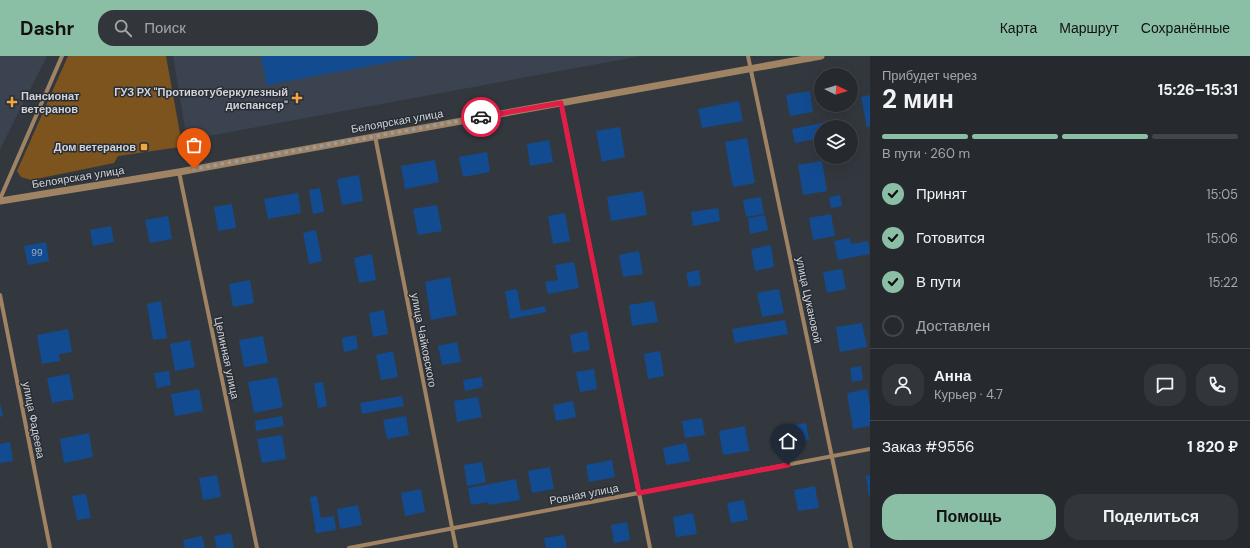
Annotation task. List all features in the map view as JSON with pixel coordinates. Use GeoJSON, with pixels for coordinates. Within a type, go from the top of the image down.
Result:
{"type":"FeatureCollection","features":[{"type":"Feature","properties":{"kind":"street"},"geometry":{"type":"LineString","coordinates":[[0,200],[62,56]]}},
{"type":"Feature","properties":{"kind":"street","name":"улица Цукановой"},"geometry":{"type":"LineString","coordinates":[[748,56],[851,548]]}},
{"type":"Feature","properties":{"kind":"street","name":"Белоярская улица"},"geometry":{"type":"LineString","coordinates":[[0,200],[179,172],[821,56]]}},
{"type":"Feature","properties":{"kind":"street"},"geometry":{"type":"LineString","coordinates":[[561,103],[650,548]]}},
{"type":"Feature","properties":{"kind":"street","name":"улица Чайковского"},"geometry":{"type":"LineString","coordinates":[[375,136],[456,548]]}},
{"type":"Feature","properties":{"kind":"street","name":"Целинная улица"},"geometry":{"type":"LineString","coordinates":[[179,172],[257,548]]}},
{"type":"Feature","properties":{"kind":"street","name":"улица Фадеева"},"geometry":{"type":"LineString","coordinates":[[0,295],[50,548]]}},
{"type":"Feature","properties":{"kind":"street","name":"Ровная улица"},"geometry":{"type":"LineString","coordinates":[[349,548],[870,449]]}},
{"type":"Feature","properties":{"kind":"shaded area","name":"Пансионат ветеранов"},"geometry":{"type":"Polygon","coordinates":[[[0,56],[47,56],[0,149],[0,56]]]}},
{"type":"Feature","properties":{"kind":"shaded area"},"geometry":{"type":"Polygon","coordinates":[[[68,56],[166,56],[181,139],[180,147],[118,156],[114,163],[31,180],[21,177],[17,171],[68,56]]]}},
{"type":"Feature","properties":{"kind":"shaded area","name":"ГУЗ РХ \"Противотуберкулезный диспансер\""},"geometry":{"type":"Polygon","coordinates":[[[173,56],[641,56],[187,140],[173,56]]]}},
{"type":"Feature","properties":{"kind":"building"},"geometry":{"type":"Polygon","coordinates":[[[261,56],[418,56],[418,57],[267,85],[261,56]]]}},
{"type":"Feature","properties":{"kind":"building"},"geometry":{"type":"Polygon","coordinates":[[[810,91],[813,112],[790,116],[786,95],[810,91]]]}},
{"type":"Feature","properties":{"kind":"building"},"geometry":{"type":"Polygon","coordinates":[[[870,95],[870,126],[867,127],[861,97],[870,95]]]}},
{"type":"Feature","properties":{"kind":"building"},"geometry":{"type":"Polygon","coordinates":[[[739,101],[743,121],[702,128],[698,109],[739,101]]]}},
{"type":"Feature","properties":{"kind":"building"},"geometry":{"type":"Polygon","coordinates":[[[814,125],[814,139],[795,143],[792,129],[814,125]]]}},
{"type":"Feature","properties":{"kind":"building"},"geometry":{"type":"Polygon","coordinates":[[[620,127],[625,157],[602,162],[596,131],[620,127]]]}},
{"type":"Feature","properties":{"kind":"building"},"geometry":{"type":"Polygon","coordinates":[[[747,138],[755,183],[733,187],[725,142],[747,138]]]}},
{"type":"Feature","properties":{"kind":"building"},"geometry":{"type":"Polygon","coordinates":[[[549,140],[553,162],[530,166],[527,144],[549,140]]]}},
{"type":"Feature","properties":{"kind":"building"},"geometry":{"type":"Polygon","coordinates":[[[487,152],[490,172],[463,177],[459,157],[487,152]]]}},
{"type":"Feature","properties":{"kind":"building"},"geometry":{"type":"Polygon","coordinates":[[[435,160],[439,182],[405,189],[401,166],[435,160]]]}},
{"type":"Feature","properties":{"kind":"building"},"geometry":{"type":"Polygon","coordinates":[[[814,162],[814,164],[822,164],[827,191],[803,195],[798,165],[814,162]]]}},
{"type":"Feature","properties":{"kind":"building"},"geometry":{"type":"Polygon","coordinates":[[[359,175],[363,201],[342,205],[337,179],[359,175]]]}},
{"type":"Feature","properties":{"kind":"building"},"geometry":{"type":"Polygon","coordinates":[[[320,188],[324,212],[313,214],[309,190],[320,188]]]}},
{"type":"Feature","properties":{"kind":"building"},"geometry":{"type":"Polygon","coordinates":[[[643,191],[647,215],[611,221],[607,197],[643,191]]]}},
{"type":"Feature","properties":{"kind":"building"},"geometry":{"type":"Polygon","coordinates":[[[298,193],[301,213],[268,219],[264,199],[298,193]]]}},
{"type":"Feature","properties":{"kind":"building"},"geometry":{"type":"Polygon","coordinates":[[[840,195],[842,206],[831,208],[829,197],[840,195]]]}},
{"type":"Feature","properties":{"kind":"building"},"geometry":{"type":"Polygon","coordinates":[[[761,197],[764,214],[746,217],[743,200],[761,197]]]}},
{"type":"Feature","properties":{"kind":"building"},"geometry":{"type":"Polygon","coordinates":[[[232,204],[236,228],[218,231],[214,207],[232,204]]]}},
{"type":"Feature","properties":{"kind":"building"},"geometry":{"type":"Polygon","coordinates":[[[437,205],[442,231],[418,235],[413,209],[437,205]]]}},
{"type":"Feature","properties":{"kind":"building"},"geometry":{"type":"Polygon","coordinates":[[[718,208],[720,221],[693,226],[691,212],[718,208]]]}},
{"type":"Feature","properties":{"kind":"building"},"geometry":{"type":"Polygon","coordinates":[[[565,213],[570,241],[553,244],[548,216],[565,213]]]}},
{"type":"Feature","properties":{"kind":"building"},"geometry":{"type":"Polygon","coordinates":[[[831,214],[835,236],[813,240],[809,218],[831,214]]]}},
{"type":"Feature","properties":{"kind":"building"},"geometry":{"type":"Polygon","coordinates":[[[765,215],[768,230],[750,234],[748,218],[765,215]]]}},
{"type":"Feature","properties":{"kind":"building"},"geometry":{"type":"Polygon","coordinates":[[[168,216],[172,239],[150,243],[145,220],[168,216]]]}},
{"type":"Feature","properties":{"kind":"building"},"geometry":{"type":"Polygon","coordinates":[[[111,226],[114,242],[93,246],[90,230],[111,226]]]}},
{"type":"Feature","properties":{"kind":"building"},"geometry":{"type":"Polygon","coordinates":[[[316,230],[322,261],[309,264],[303,233],[316,230]]]}},
{"type":"Feature","properties":{"kind":"building"},"geometry":{"type":"Polygon","coordinates":[[[850,238],[851,244],[868,241],[870,254],[838,260],[834,241],[850,238]]]}},
{"type":"Feature","properties":{"kind":"building"},"geometry":{"type":"Polygon","coordinates":[[[46,242],[49,261],[28,265],[24,246],[46,242]]]}},
{"type":"Feature","properties":{"kind":"building"},"geometry":{"type":"Polygon","coordinates":[[[771,245],[774,267],[755,271],[751,249],[771,245]]]}},
{"type":"Feature","properties":{"kind":"building"},"geometry":{"type":"Polygon","coordinates":[[[639,251],[643,274],[623,277],[619,255],[639,251]]]}},
{"type":"Feature","properties":{"kind":"building"},"geometry":{"type":"Polygon","coordinates":[[[372,254],[376,280],[359,283],[354,258],[372,254]]]}},
{"type":"Feature","properties":{"kind":"building"},"geometry":{"type":"Polygon","coordinates":[[[574,262],[579,288],[548,294],[545,282],[558,280],[555,265],[574,262]]]}},
{"type":"Feature","properties":{"kind":"building"},"geometry":{"type":"Polygon","coordinates":[[[842,269],[846,289],[827,293],[823,272],[842,269]]]}},
{"type":"Feature","properties":{"kind":"building"},"geometry":{"type":"Polygon","coordinates":[[[699,270],[701,285],[689,287],[686,273],[699,270]]]}},
{"type":"Feature","properties":{"kind":"building"},"geometry":{"type":"Polygon","coordinates":[[[450,277],[457,315],[431,320],[425,282],[450,277]]]}},
{"type":"Feature","properties":{"kind":"building"},"geometry":{"type":"Polygon","coordinates":[[[250,280],[254,303],[233,307],[229,284],[250,280]]]}},
{"type":"Feature","properties":{"kind":"building"},"geometry":{"type":"Polygon","coordinates":[[[517,289],[521,311],[545,306],[546,312],[510,319],[505,291],[517,289]]]}},
{"type":"Feature","properties":{"kind":"building"},"geometry":{"type":"Polygon","coordinates":[[[779,289],[784,313],[762,317],[757,293],[779,289]]]}},
{"type":"Feature","properties":{"kind":"building"},"geometry":{"type":"Polygon","coordinates":[[[161,301],[167,338],[153,340],[147,304],[161,301]]]}},
{"type":"Feature","properties":{"kind":"building"},"geometry":{"type":"Polygon","coordinates":[[[654,301],[658,322],[632,326],[629,305],[654,301]]]}},
{"type":"Feature","properties":{"kind":"building"},"geometry":{"type":"Polygon","coordinates":[[[384,310],[388,334],[373,337],[369,313],[384,310]]]}},
{"type":"Feature","properties":{"kind":"building"},"geometry":{"type":"Polygon","coordinates":[[[785,320],[788,334],[735,343],[732,329],[785,320]]]}},
{"type":"Feature","properties":{"kind":"building"},"geometry":{"type":"Polygon","coordinates":[[[862,323],[867,347],[840,352],[836,327],[862,323]]]}},
{"type":"Feature","properties":{"kind":"building"},"geometry":{"type":"Polygon","coordinates":[[[68,329],[72,352],[59,354],[60,361],[42,364],[37,335],[68,329]]]}},
{"type":"Feature","properties":{"kind":"building"},"geometry":{"type":"Polygon","coordinates":[[[587,331],[590,350],[573,353],[570,335],[587,331]]]}},
{"type":"Feature","properties":{"kind":"building"},"geometry":{"type":"Polygon","coordinates":[[[356,335],[358,349],[344,352],[342,338],[356,335]]]}},
{"type":"Feature","properties":{"kind":"building"},"geometry":{"type":"Polygon","coordinates":[[[263,336],[268,363],[244,367],[239,340],[263,336]]]}},
{"type":"Feature","properties":{"kind":"building"},"geometry":{"type":"Polygon","coordinates":[[[190,340],[195,367],[175,371],[170,344],[190,340]]]}},
{"type":"Feature","properties":{"kind":"building"},"geometry":{"type":"Polygon","coordinates":[[[457,342],[461,362],[442,365],[438,346],[457,342]]]}},
{"type":"Feature","properties":{"kind":"building"},"geometry":{"type":"Polygon","coordinates":[[[393,351],[398,377],[381,380],[376,355],[393,351]]]}},
{"type":"Feature","properties":{"kind":"building"},"geometry":{"type":"Polygon","coordinates":[[[660,351],[664,376],[648,379],[644,354],[660,351]]]}},
{"type":"Feature","properties":{"kind":"building"},"geometry":{"type":"Polygon","coordinates":[[[861,366],[863,380],[852,382],[850,368],[861,366]]]}},
{"type":"Feature","properties":{"kind":"building"},"geometry":{"type":"Polygon","coordinates":[[[594,369],[597,389],[580,392],[576,372],[594,369]]]}},
{"type":"Feature","properties":{"kind":"building"},"geometry":{"type":"Polygon","coordinates":[[[169,371],[171,385],[157,388],[154,373],[169,371]]]}},
{"type":"Feature","properties":{"kind":"building"},"geometry":{"type":"Polygon","coordinates":[[[69,374],[74,399],[52,403],[47,378],[69,374]]]}},
{"type":"Feature","properties":{"kind":"building"},"geometry":{"type":"Polygon","coordinates":[[[277,377],[283,407],[254,413],[248,382],[277,377]]]}},
{"type":"Feature","properties":{"kind":"building"},"geometry":{"type":"Polygon","coordinates":[[[482,377],[483,387],[465,391],[463,380],[482,377]]]}},
{"type":"Feature","properties":{"kind":"building"},"geometry":{"type":"Polygon","coordinates":[[[323,382],[327,406],[318,408],[314,383],[323,382]]]}},
{"type":"Feature","properties":{"kind":"building"},"geometry":{"type":"Polygon","coordinates":[[[199,389],[203,411],[175,416],[171,394],[199,389]]]}},
{"type":"Feature","properties":{"kind":"building"},"geometry":{"type":"Polygon","coordinates":[[[867,389],[870,406],[870,426],[853,429],[847,393],[867,389]]]}},
{"type":"Feature","properties":{"kind":"building"},"geometry":{"type":"Polygon","coordinates":[[[402,396],[404,406],[362,414],[360,403],[402,396]]]}},
{"type":"Feature","properties":{"kind":"building"},"geometry":{"type":"Polygon","coordinates":[[[478,397],[482,417],[457,422],[454,401],[478,397]]]}},
{"type":"Feature","properties":{"kind":"building"},"geometry":{"type":"Polygon","coordinates":[[[573,401],[576,417],[556,421],[553,405],[573,401]]]}},
{"type":"Feature","properties":{"kind":"building"},"geometry":{"type":"Polygon","coordinates":[[[0,403],[3,416],[0,417],[0,403]]]}},
{"type":"Feature","properties":{"kind":"building"},"geometry":{"type":"Polygon","coordinates":[[[282,416],[284,426],[256,431],[255,421],[282,416]]]}},
{"type":"Feature","properties":{"kind":"building"},"geometry":{"type":"Polygon","coordinates":[[[406,416],[409,435],[387,439],[383,420],[406,416]]]}},
{"type":"Feature","properties":{"kind":"building"},"geometry":{"type":"Polygon","coordinates":[[[702,418],[705,435],[685,438],[682,421],[702,418]]]}},
{"type":"Feature","properties":{"kind":"building"},"geometry":{"type":"Polygon","coordinates":[[[806,423],[809,440],[788,443],[785,427],[806,423]]]}},
{"type":"Feature","properties":{"kind":"building"},"geometry":{"type":"Polygon","coordinates":[[[745,426],[749,451],[723,455],[719,431],[745,426]]]}},
{"type":"Feature","properties":{"kind":"building"},"geometry":{"type":"Polygon","coordinates":[[[89,433],[93,457],[64,463],[60,439],[89,433]]]}},
{"type":"Feature","properties":{"kind":"building"},"geometry":{"type":"Polygon","coordinates":[[[282,435],[286,459],[262,463],[257,439],[282,435]]]}},
{"type":"Feature","properties":{"kind":"building"},"geometry":{"type":"Polygon","coordinates":[[[10,442],[13,461],[0,463],[0,444],[10,442]]]}},
{"type":"Feature","properties":{"kind":"building"},"geometry":{"type":"Polygon","coordinates":[[[686,443],[690,461],[666,465],[663,448],[686,443]]]}},
{"type":"Feature","properties":{"kind":"building"},"geometry":{"type":"Polygon","coordinates":[[[612,460],[615,477],[589,482],[586,465],[612,460]]]}},
{"type":"Feature","properties":{"kind":"building"},"geometry":{"type":"Polygon","coordinates":[[[482,462],[486,482],[467,486],[464,465],[482,462]]]}},
{"type":"Feature","properties":{"kind":"building"},"geometry":{"type":"Polygon","coordinates":[[[550,467],[554,489],[532,493],[528,471],[550,467]]]}},
{"type":"Feature","properties":{"kind":"building"},"geometry":{"type":"Polygon","coordinates":[[[217,475],[221,497],[203,500],[199,478],[217,475]]]}},
{"type":"Feature","properties":{"kind":"building"},"geometry":{"type":"Polygon","coordinates":[[[870,475],[870,496],[869,496],[866,476],[870,475]]]}},
{"type":"Feature","properties":{"kind":"building"},"geometry":{"type":"Polygon","coordinates":[[[516,479],[520,500],[489,505],[488,502],[471,505],[468,488],[516,479]]]}},
{"type":"Feature","properties":{"kind":"building"},"geometry":{"type":"Polygon","coordinates":[[[815,486],[819,508],[798,511],[794,490],[815,486]]]}},
{"type":"Feature","properties":{"kind":"building"},"geometry":{"type":"Polygon","coordinates":[[[421,489],[425,512],[405,516],[401,493],[421,489]]]}},
{"type":"Feature","properties":{"kind":"building"},"geometry":{"type":"Polygon","coordinates":[[[86,494],[91,518],[77,520],[72,496],[86,494]]]}},
{"type":"Feature","properties":{"kind":"building"},"geometry":{"type":"Polygon","coordinates":[[[317,496],[321,518],[334,516],[336,530],[316,533],[310,497],[317,496]]]}},
{"type":"Feature","properties":{"kind":"building"},"geometry":{"type":"Polygon","coordinates":[[[744,500],[748,520],[731,523],[727,503],[744,500]]]}},
{"type":"Feature","properties":{"kind":"building"},"geometry":{"type":"Polygon","coordinates":[[[358,505],[362,525],[340,529],[337,509],[358,505]]]}},
{"type":"Feature","properties":{"kind":"building"},"geometry":{"type":"Polygon","coordinates":[[[693,513],[697,534],[676,537],[673,517],[693,513]]]}},
{"type":"Feature","properties":{"kind":"building"},"geometry":{"type":"Polygon","coordinates":[[[627,522],[630,540],[614,543],[611,525],[627,522]]]}},
{"type":"Feature","properties":{"kind":"building"},"geometry":{"type":"Polygon","coordinates":[[[231,533],[234,548],[217,548],[214,536],[231,533]]]}},
{"type":"Feature","properties":{"kind":"building"},"geometry":{"type":"Polygon","coordinates":[[[564,535],[567,548],[546,548],[544,538],[564,535]]]}},
{"type":"Feature","properties":{"kind":"building"},"geometry":{"type":"Polygon","coordinates":[[[202,536],[205,548],[185,548],[183,540],[202,536]]]}},
{"type":"Feature","properties":{"kind":"way so far"},"geometry":{"type":"LineString","coordinates":[[194,169],[481,117]]}},
{"type":"Feature","properties":{"kind":"place","name":"ГУЗ РХ \"Противотуберкулезный диспансер\""},"geometry":{"type":"Point","coordinates":[297,98]}},
{"type":"Feature","properties":{"kind":"place","name":"Пансионат ветеранов"},"geometry":{"type":"Point","coordinates":[12,102]}},
{"type":"Feature","properties":{"kind":"place","name":"Дом ветеранов"},"geometry":{"type":"Point","coordinates":[144,147]}},
{"type":"Feature","properties":{"kind":"route"},"geometry":{"type":"LineString","coordinates":[[481,117],[561,103],[639,493],[788,465]]}}]}
